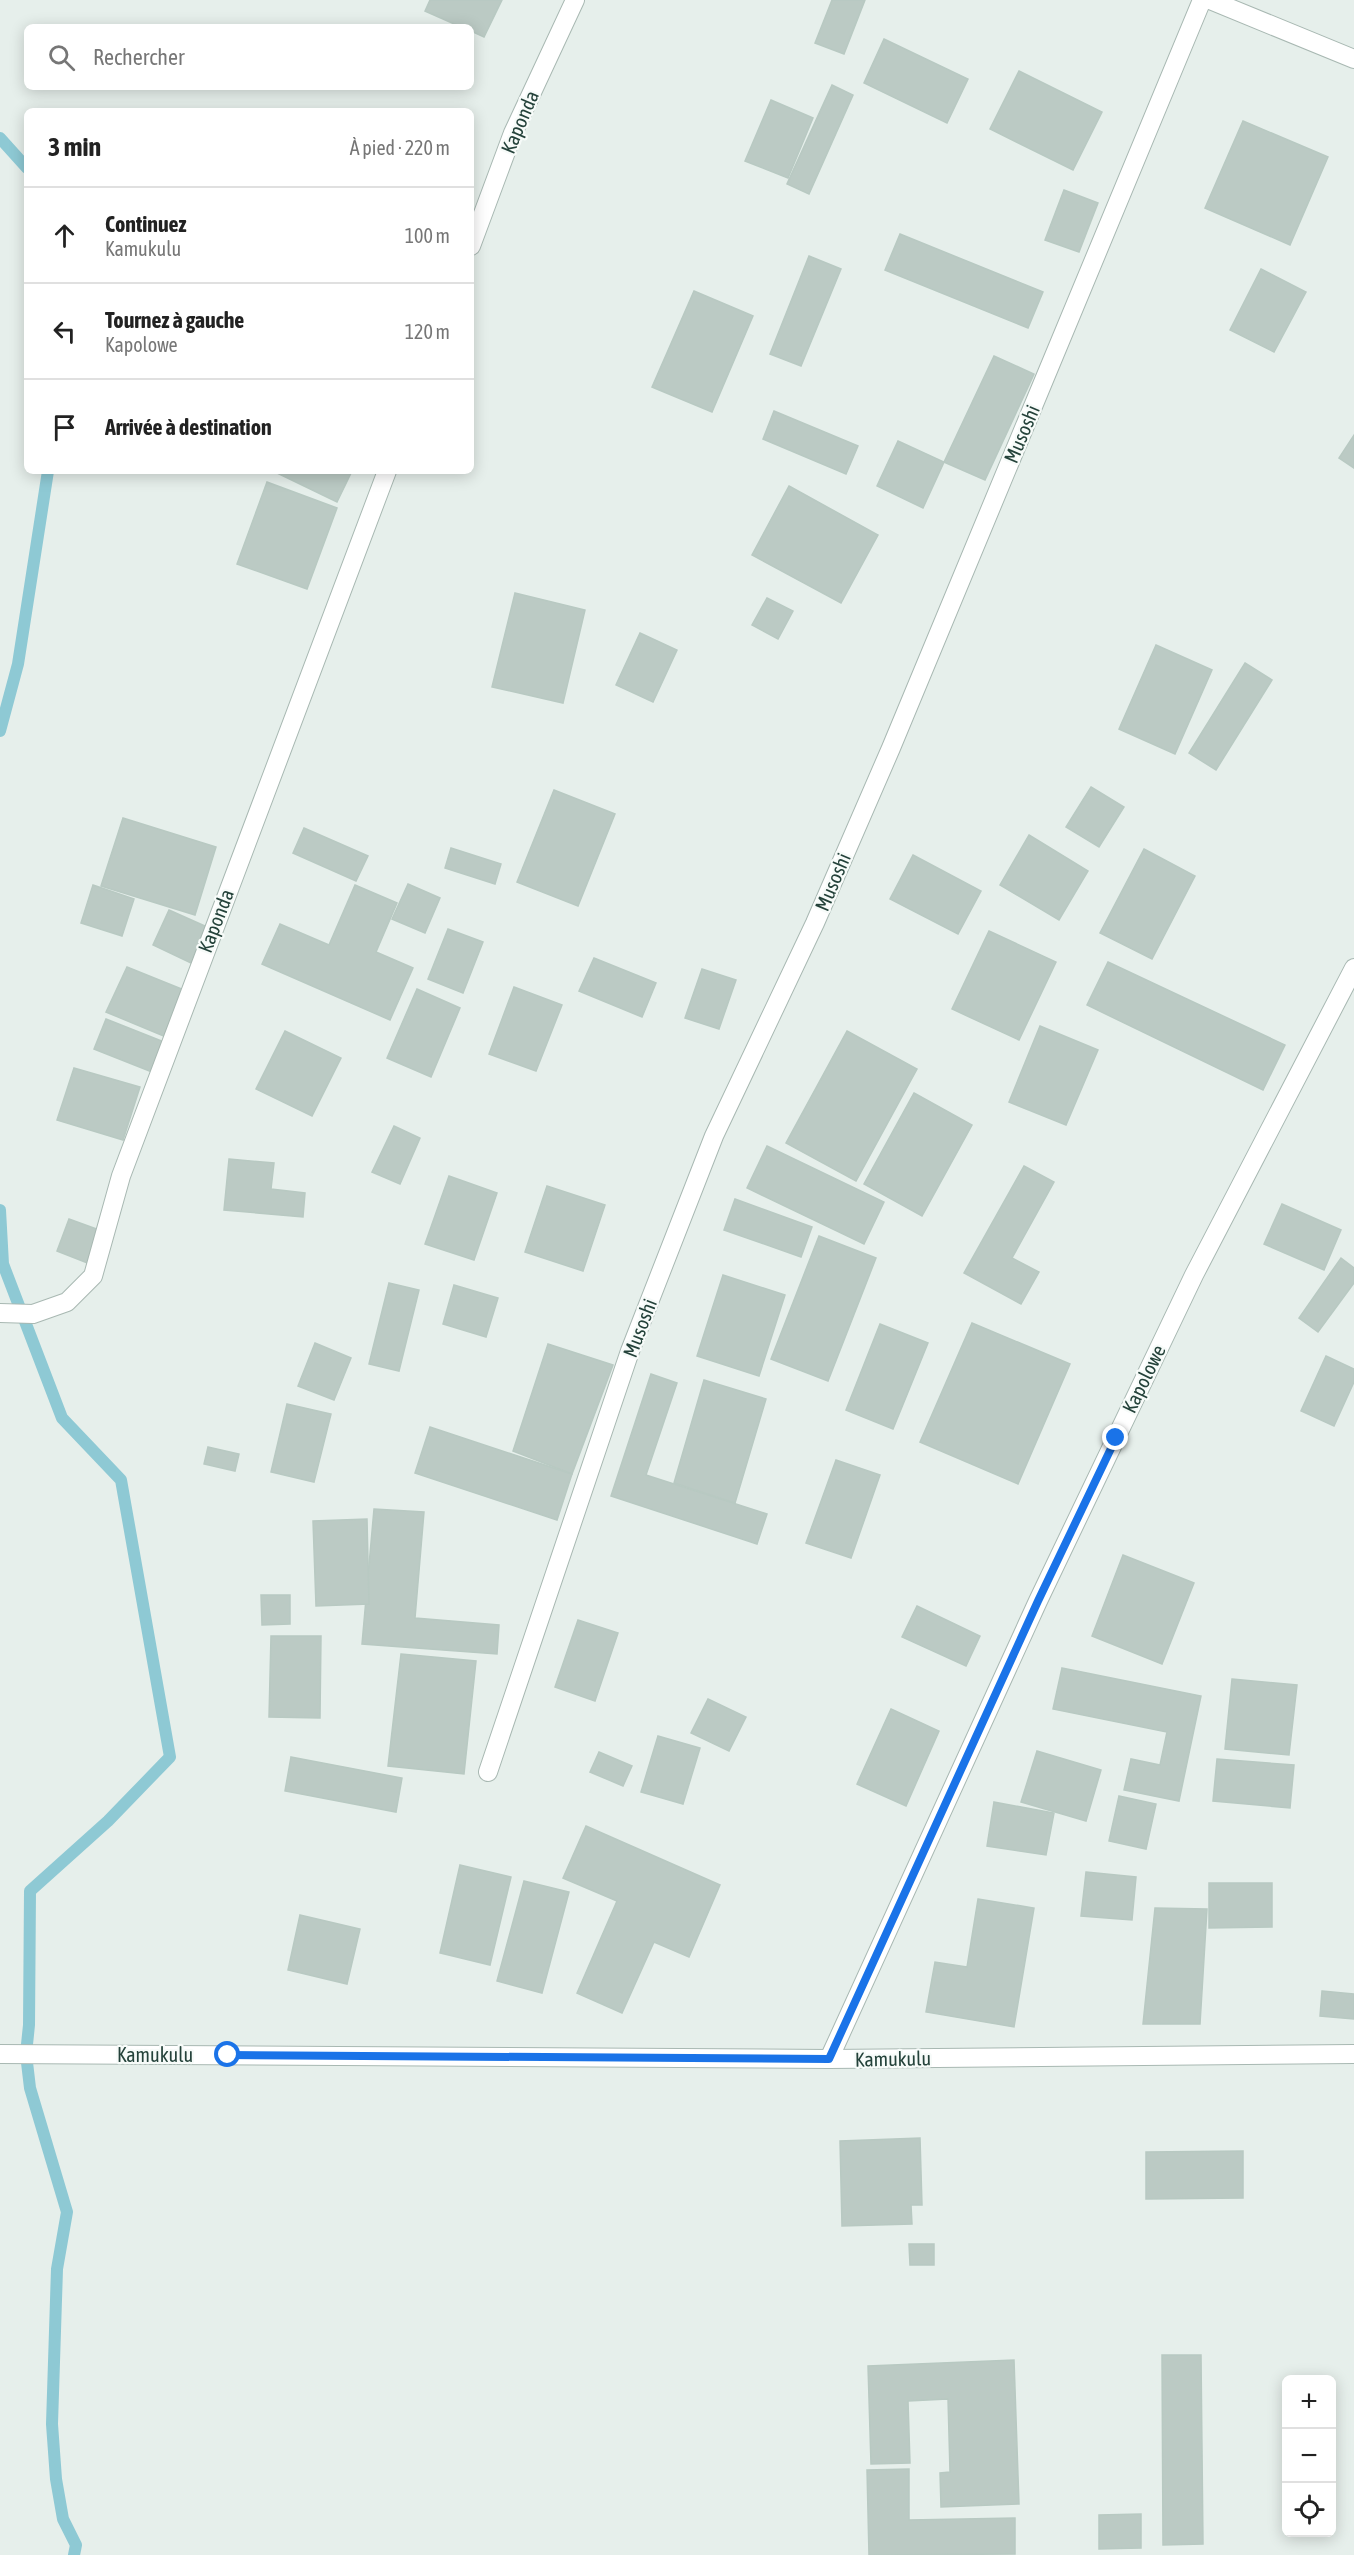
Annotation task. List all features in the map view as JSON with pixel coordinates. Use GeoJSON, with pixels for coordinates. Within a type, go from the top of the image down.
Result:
{"type":"FeatureCollection","features":[{"type":"Feature","properties":{"kind":"street","name":"Kaponda"},"geometry":{"type":"LineString","coordinates":[[474,238],[513,133],[575,0]]}},
{"type":"Feature","properties":{"kind":"street","name":"Musoshi"},"geometry":{"type":"LineString","coordinates":[[488,1772],[630,1351],[714,1136],[815,923],[882,770],[1202,0]]}},
{"type":"Feature","properties":{"kind":"street"},"geometry":{"type":"LineString","coordinates":[[1210,0],[1354,59]]}},
{"type":"Feature","properties":{"kind":"street","name":"Kaponda"},"geometry":{"type":"LineString","coordinates":[[0,1313],[33,1314],[67,1302],[93,1276],[121,1176],[386,474]]}},
{"type":"Feature","properties":{"kind":"street","name":"Kapolowe"},"geometry":{"type":"LineString","coordinates":[[829,2059],[1038,1601],[1194,1275],[1354,968]]}},
{"type":"Feature","properties":{"kind":"street","name":"Kamukulu"},"geometry":{"type":"LineString","coordinates":[[0,2054],[829,2059],[1354,2054]]}},
{"type":"Feature","properties":{"kind":"building"},"geometry":{"type":"Polygon","coordinates":[[[430,0],[502,0],[484,37],[474,32],[474,24],[454,24],[425,11],[430,0]]]}},
{"type":"Feature","properties":{"kind":"building"},"geometry":{"type":"Polygon","coordinates":[[[832,0],[865,0],[844,54],[815,43],[832,0]]]}},
{"type":"Feature","properties":{"kind":"building"},"geometry":{"type":"Polygon","coordinates":[[[884,39],[968,79],[947,123],[864,83],[884,39]]]}},
{"type":"Feature","properties":{"kind":"building"},"geometry":{"type":"Polygon","coordinates":[[[1019,71],[1102,112],[1073,170],[990,129],[1019,71]]]}},
{"type":"Feature","properties":{"kind":"building"},"geometry":{"type":"Polygon","coordinates":[[[832,85],[853,95],[809,194],[787,184],[832,85]]]}},
{"type":"Feature","properties":{"kind":"building"},"geometry":{"type":"Polygon","coordinates":[[[771,100],[813,118],[788,178],[745,161],[771,100]]]}},
{"type":"Feature","properties":{"kind":"building"},"geometry":{"type":"Polygon","coordinates":[[[1243,121],[1328,157],[1290,245],[1205,208],[1243,121]]]}},
{"type":"Feature","properties":{"kind":"building"},"geometry":{"type":"Polygon","coordinates":[[[1064,190],[1098,203],[1079,252],[1045,240],[1064,190]]]}},
{"type":"Feature","properties":{"kind":"building"},"geometry":{"type":"Polygon","coordinates":[[[900,234],[1043,292],[1028,328],[885,270],[900,234]]]}},
{"type":"Feature","properties":{"kind":"building"},"geometry":{"type":"Polygon","coordinates":[[[809,256],[841,269],[801,366],[770,354],[809,256]]]}},
{"type":"Feature","properties":{"kind":"building"},"geometry":{"type":"Polygon","coordinates":[[[1261,269],[1306,292],[1274,352],[1230,330],[1261,269]]]}},
{"type":"Feature","properties":{"kind":"building"},"geometry":{"type":"Polygon","coordinates":[[[694,291],[753,316],[712,412],[652,387],[694,291]]]}},
{"type":"Feature","properties":{"kind":"building"},"geometry":{"type":"Polygon","coordinates":[[[994,356],[1034,374],[985,480],[944,462],[994,356]]]}},
{"type":"Feature","properties":{"kind":"building"},"geometry":{"type":"Polygon","coordinates":[[[774,411],[858,446],[846,474],[763,439],[774,411]]]}},
{"type":"Feature","properties":{"kind":"building"},"geometry":{"type":"Polygon","coordinates":[[[1354,435],[1354,468],[1339,458],[1354,435]]]}},
{"type":"Feature","properties":{"kind":"building"},"geometry":{"type":"Polygon","coordinates":[[[898,441],[944,462],[923,508],[877,486],[898,441]]]}},
{"type":"Feature","properties":{"kind":"building"},"geometry":{"type":"Polygon","coordinates":[[[279,474],[351,474],[337,502],[279,474]]]}},
{"type":"Feature","properties":{"kind":"building"},"geometry":{"type":"Polygon","coordinates":[[[267,482],[337,508],[307,589],[237,564],[267,482]]]}},
{"type":"Feature","properties":{"kind":"building"},"geometry":{"type":"Polygon","coordinates":[[[789,486],[878,535],[841,603],[752,555],[789,486]]]}},
{"type":"Feature","properties":{"kind":"building"},"geometry":{"type":"Polygon","coordinates":[[[515,593],[585,610],[563,703],[492,687],[515,593]]]}},
{"type":"Feature","properties":{"kind":"building"},"geometry":{"type":"Polygon","coordinates":[[[767,598],[793,611],[778,639],[752,625],[767,598]]]}},
{"type":"Feature","properties":{"kind":"building"},"geometry":{"type":"Polygon","coordinates":[[[640,633],[677,650],[653,702],[616,685],[640,633]]]}},
{"type":"Feature","properties":{"kind":"building"},"geometry":{"type":"Polygon","coordinates":[[[1156,645],[1212,670],[1175,754],[1119,729],[1156,645]]]}},
{"type":"Feature","properties":{"kind":"building"},"geometry":{"type":"Polygon","coordinates":[[[1245,663],[1272,680],[1216,770],[1189,753],[1245,663]]]}},
{"type":"Feature","properties":{"kind":"building"},"geometry":{"type":"Polygon","coordinates":[[[1091,787],[1124,807],[1099,847],[1066,827],[1091,787]]]}},
{"type":"Feature","properties":{"kind":"building"},"geometry":{"type":"Polygon","coordinates":[[[554,790],[615,814],[578,906],[517,882],[554,790]]]}},
{"type":"Feature","properties":{"kind":"building"},"geometry":{"type":"Polygon","coordinates":[[[123,818],[216,847],[195,915],[101,886],[123,818]]]}},
{"type":"Feature","properties":{"kind":"building"},"geometry":{"type":"Polygon","coordinates":[[[304,828],[368,856],[356,881],[293,853],[304,828]]]}},
{"type":"Feature","properties":{"kind":"building"},"geometry":{"type":"Polygon","coordinates":[[[1029,835],[1088,871],[1059,920],[1000,885],[1029,835]]]}},
{"type":"Feature","properties":{"kind":"building"},"geometry":{"type":"Polygon","coordinates":[[[451,848],[501,864],[495,884],[445,868],[451,848]]]}},
{"type":"Feature","properties":{"kind":"building"},"geometry":{"type":"Polygon","coordinates":[[[1144,849],[1195,876],[1152,959],[1100,933],[1144,849]]]}},
{"type":"Feature","properties":{"kind":"building"},"geometry":{"type":"Polygon","coordinates":[[[913,855],[981,891],[958,934],[890,899],[913,855]]]}},
{"type":"Feature","properties":{"kind":"building"},"geometry":{"type":"Polygon","coordinates":[[[408,884],[440,898],[425,933],[392,919],[408,884]]]}},
{"type":"Feature","properties":{"kind":"building"},"geometry":{"type":"Polygon","coordinates":[[[93,885],[134,899],[122,936],[81,923],[93,885]]]}},
{"type":"Feature","properties":{"kind":"building"},"geometry":{"type":"Polygon","coordinates":[[[355,885],[397,903],[376,952],[413,968],[390,1020],[262,964],[280,924],[329,945],[355,885]]]}},
{"type":"Feature","properties":{"kind":"building"},"geometry":{"type":"Polygon","coordinates":[[[169,910],[207,927],[191,963],[153,945],[169,910]]]}},
{"type":"Feature","properties":{"kind":"building"},"geometry":{"type":"Polygon","coordinates":[[[448,929],[483,942],[463,993],[428,979],[448,929]]]}},
{"type":"Feature","properties":{"kind":"building"},"geometry":{"type":"Polygon","coordinates":[[[989,931],[1056,962],[1019,1040],[952,1009],[989,931]]]}},
{"type":"Feature","properties":{"kind":"building"},"geometry":{"type":"Polygon","coordinates":[[[594,958],[656,983],[642,1017],[579,991],[594,958]]]}},
{"type":"Feature","properties":{"kind":"building"},"geometry":{"type":"Polygon","coordinates":[[[1108,962],[1285,1045],[1263,1090],[1087,1005],[1108,962]]]}},
{"type":"Feature","properties":{"kind":"building"},"geometry":{"type":"Polygon","coordinates":[[[127,967],[184,990],[166,1037],[106,1012],[127,967]]]}},
{"type":"Feature","properties":{"kind":"building"},"geometry":{"type":"Polygon","coordinates":[[[702,969],[736,980],[719,1029],[685,1018],[702,969]]]}},
{"type":"Feature","properties":{"kind":"building"},"geometry":{"type":"Polygon","coordinates":[[[514,987],[562,1005],[536,1071],[489,1054],[514,987]]]}},
{"type":"Feature","properties":{"kind":"building"},"geometry":{"type":"Polygon","coordinates":[[[417,989],[460,1008],[431,1077],[387,1058],[417,989]]]}},
{"type":"Feature","properties":{"kind":"building"},"geometry":{"type":"Polygon","coordinates":[[[106,1019],[164,1042],[152,1072],[94,1049],[106,1019]]]}},
{"type":"Feature","properties":{"kind":"building"},"geometry":{"type":"Polygon","coordinates":[[[1040,1026],[1098,1050],[1066,1125],[1009,1102],[1040,1026]]]}},
{"type":"Feature","properties":{"kind":"building"},"geometry":{"type":"Polygon","coordinates":[[[285,1031],[341,1058],[312,1116],[256,1089],[285,1031]]]}},
{"type":"Feature","properties":{"kind":"building"},"geometry":{"type":"Polygon","coordinates":[[[847,1031],[917,1069],[856,1181],[786,1143],[847,1031]]]}},
{"type":"Feature","properties":{"kind":"building"},"geometry":{"type":"Polygon","coordinates":[[[74,1068],[140,1087],[123,1140],[57,1120],[74,1068]]]}},
{"type":"Feature","properties":{"kind":"building"},"geometry":{"type":"Polygon","coordinates":[[[914,1093],[972,1125],[922,1216],[864,1184],[914,1093]]]}},
{"type":"Feature","properties":{"kind":"building"},"geometry":{"type":"Polygon","coordinates":[[[394,1126],[420,1138],[400,1184],[372,1172],[394,1126]]]}},
{"type":"Feature","properties":{"kind":"building"},"geometry":{"type":"Polygon","coordinates":[[[767,1146],[884,1202],[864,1244],[747,1188],[767,1146]]]}},
{"type":"Feature","properties":{"kind":"building"},"geometry":{"type":"Polygon","coordinates":[[[229,1159],[274,1163],[271,1189],[305,1193],[303,1217],[224,1210],[229,1159]]]}},
{"type":"Feature","properties":{"kind":"building"},"geometry":{"type":"Polygon","coordinates":[[[1024,1166],[1054,1182],[1012,1258],[1039,1272],[1021,1304],[964,1273],[1024,1166]]]}},
{"type":"Feature","properties":{"kind":"building"},"geometry":{"type":"Polygon","coordinates":[[[449,1176],[497,1193],[474,1260],[425,1244],[449,1176]]]}},
{"type":"Feature","properties":{"kind":"building"},"geometry":{"type":"Polygon","coordinates":[[[547,1186],[605,1205],[583,1271],[525,1252],[547,1186]]]}},
{"type":"Feature","properties":{"kind":"building"},"geometry":{"type":"Polygon","coordinates":[[[735,1199],[812,1227],[801,1257],[724,1230],[735,1199]]]}},
{"type":"Feature","properties":{"kind":"building"},"geometry":{"type":"Polygon","coordinates":[[[1282,1204],[1341,1230],[1324,1270],[1264,1244],[1282,1204]]]}},
{"type":"Feature","properties":{"kind":"building"},"geometry":{"type":"Polygon","coordinates":[[[69,1219],[102,1231],[90,1264],[57,1251],[69,1219]]]}},
{"type":"Feature","properties":{"kind":"building"},"geometry":{"type":"Polygon","coordinates":[[[819,1236],[876,1258],[828,1381],[771,1359],[819,1236]]]}},
{"type":"Feature","properties":{"kind":"building"},"geometry":{"type":"Polygon","coordinates":[[[1341,1258],[1354,1268],[1354,1283],[1318,1332],[1299,1318],[1341,1258]]]}},
{"type":"Feature","properties":{"kind":"building"},"geometry":{"type":"Polygon","coordinates":[[[723,1275],[785,1295],[759,1376],[697,1356],[723,1275]]]}},
{"type":"Feature","properties":{"kind":"building"},"geometry":{"type":"Polygon","coordinates":[[[389,1283],[419,1290],[399,1371],[369,1364],[389,1283]]]}},
{"type":"Feature","properties":{"kind":"building"},"geometry":{"type":"Polygon","coordinates":[[[454,1285],[498,1298],[486,1337],[443,1324],[454,1285]]]}},
{"type":"Feature","properties":{"kind":"building"},"geometry":{"type":"Polygon","coordinates":[[[972,1323],[1070,1364],[1018,1484],[920,1442],[972,1323]]]}},
{"type":"Feature","properties":{"kind":"building"},"geometry":{"type":"Polygon","coordinates":[[[880,1324],[928,1343],[893,1429],[846,1410],[880,1324]]]}},
{"type":"Feature","properties":{"kind":"building"},"geometry":{"type":"Polygon","coordinates":[[[315,1343],[351,1358],[334,1400],[298,1386],[315,1343]]]}},
{"type":"Feature","properties":{"kind":"building"},"geometry":{"type":"Polygon","coordinates":[[[548,1344],[613,1365],[572,1474],[513,1451],[548,1344]]]}},
{"type":"Feature","properties":{"kind":"building"},"geometry":{"type":"Polygon","coordinates":[[[1326,1356],[1354,1369],[1354,1382],[1334,1426],[1301,1411],[1326,1356]]]}},
{"type":"Feature","properties":{"kind":"building"},"geometry":{"type":"Polygon","coordinates":[[[651,1374],[677,1383],[646,1475],[767,1514],[757,1544],[611,1496],[651,1374]]]}},
{"type":"Feature","properties":{"kind":"building"},"geometry":{"type":"Polygon","coordinates":[[[704,1380],[766,1399],[735,1503],[674,1483],[704,1380]]]}},
{"type":"Feature","properties":{"kind":"building"},"geometry":{"type":"Polygon","coordinates":[[[287,1404],[331,1414],[314,1482],[271,1472],[287,1404]]]}},
{"type":"Feature","properties":{"kind":"building"},"geometry":{"type":"Polygon","coordinates":[[[430,1427],[572,1474],[557,1520],[415,1473],[430,1427]]]}},
{"type":"Feature","properties":{"kind":"building"},"geometry":{"type":"Polygon","coordinates":[[[208,1447],[239,1454],[235,1471],[204,1464],[208,1447]]]}},
{"type":"Feature","properties":{"kind":"building"},"geometry":{"type":"Polygon","coordinates":[[[836,1460],[880,1475],[851,1558],[806,1543],[836,1460]]]}},
{"type":"Feature","properties":{"kind":"building"},"geometry":{"type":"Polygon","coordinates":[[[374,1509],[424,1512],[415,1618],[499,1625],[497,1654],[362,1644],[374,1509]]]}},
{"type":"Feature","properties":{"kind":"building"},"geometry":{"type":"Polygon","coordinates":[[[367,1519],[369,1604],[316,1606],[313,1521],[367,1519]]]}},
{"type":"Feature","properties":{"kind":"building"},"geometry":{"type":"Polygon","coordinates":[[[1123,1555],[1194,1583],[1162,1664],[1092,1636],[1123,1555]]]}},
{"type":"Feature","properties":{"kind":"building"},"geometry":{"type":"Polygon","coordinates":[[[261,1595],[290,1595],[290,1624],[262,1625],[261,1595]]]}},
{"type":"Feature","properties":{"kind":"building"},"geometry":{"type":"Polygon","coordinates":[[[917,1606],[980,1636],[966,1666],[902,1637],[917,1606]]]}},
{"type":"Feature","properties":{"kind":"building"},"geometry":{"type":"Polygon","coordinates":[[[578,1620],[618,1633],[595,1701],[555,1687],[578,1620]]]}},
{"type":"Feature","properties":{"kind":"building"},"geometry":{"type":"Polygon","coordinates":[[[271,1636],[321,1636],[320,1718],[269,1717],[271,1636]]]}},
{"type":"Feature","properties":{"kind":"building"},"geometry":{"type":"Polygon","coordinates":[[[401,1654],[476,1661],[464,1774],[388,1766],[401,1654]]]}},
{"type":"Feature","properties":{"kind":"building"},"geometry":{"type":"Polygon","coordinates":[[[1062,1668],[1201,1696],[1179,1801],[1124,1790],[1131,1759],[1160,1765],[1167,1732],[1053,1709],[1062,1668]]]}},
{"type":"Feature","properties":{"kind":"building"},"geometry":{"type":"Polygon","coordinates":[[[1232,1679],[1297,1685],[1289,1755],[1225,1749],[1232,1679]]]}},
{"type":"Feature","properties":{"kind":"building"},"geometry":{"type":"Polygon","coordinates":[[[708,1699],[746,1717],[729,1751],[691,1733],[708,1699]]]}},
{"type":"Feature","properties":{"kind":"building"},"geometry":{"type":"Polygon","coordinates":[[[891,1709],[939,1731],[906,1806],[857,1784],[891,1709]]]}},
{"type":"Feature","properties":{"kind":"building"},"geometry":{"type":"Polygon","coordinates":[[[658,1736],[700,1748],[683,1804],[641,1792],[658,1736]]]}},
{"type":"Feature","properties":{"kind":"building"},"geometry":{"type":"Polygon","coordinates":[[[1037,1751],[1101,1770],[1086,1821],[1021,1802],[1037,1751]]]}},
{"type":"Feature","properties":{"kind":"building"},"geometry":{"type":"Polygon","coordinates":[[[599,1752],[632,1766],[623,1786],[590,1772],[599,1752]]]}},
{"type":"Feature","properties":{"kind":"building"},"geometry":{"type":"Polygon","coordinates":[[[291,1757],[402,1778],[396,1812],[285,1791],[291,1757]]]}},
{"type":"Feature","properties":{"kind":"building"},"geometry":{"type":"Polygon","coordinates":[[[1217,1759],[1294,1765],[1290,1808],[1213,1801],[1217,1759]]]}},
{"type":"Feature","properties":{"kind":"building"},"geometry":{"type":"Polygon","coordinates":[[[1119,1796],[1156,1804],[1146,1849],[1109,1841],[1119,1796]]]}},
{"type":"Feature","properties":{"kind":"building"},"geometry":{"type":"Polygon","coordinates":[[[994,1802],[1054,1813],[1046,1855],[987,1846],[994,1802]]]}},
{"type":"Feature","properties":{"kind":"building"},"geometry":{"type":"Polygon","coordinates":[[[586,1826],[720,1885],[689,1957],[654,1942],[622,2013],[577,1993],[617,1901],[563,1878],[586,1826]]]}},
{"type":"Feature","properties":{"kind":"building"},"geometry":{"type":"Polygon","coordinates":[[[460,1865],[511,1877],[490,1965],[440,1953],[460,1865]]]}},
{"type":"Feature","properties":{"kind":"building"},"geometry":{"type":"Polygon","coordinates":[[[1086,1872],[1136,1877],[1132,1920],[1081,1916],[1086,1872]]]}},
{"type":"Feature","properties":{"kind":"building"},"geometry":{"type":"Polygon","coordinates":[[[524,1881],[569,1892],[542,1993],[497,1981],[524,1881]]]}},
{"type":"Feature","properties":{"kind":"building"},"geometry":{"type":"Polygon","coordinates":[[[1209,1883],[1272,1883],[1272,1927],[1209,1928],[1209,1883]]]}},
{"type":"Feature","properties":{"kind":"building"},"geometry":{"type":"Polygon","coordinates":[[[978,1899],[1034,1908],[1014,2027],[926,2012],[935,1962],[967,1967],[978,1899]]]}},
{"type":"Feature","properties":{"kind":"building"},"geometry":{"type":"Polygon","coordinates":[[[1155,1908],[1207,1909],[1200,2024],[1143,2024],[1155,1908]]]}},
{"type":"Feature","properties":{"kind":"building"},"geometry":{"type":"Polygon","coordinates":[[[300,1915],[360,1929],[347,1984],[288,1970],[300,1915]]]}},
{"type":"Feature","properties":{"kind":"building"},"geometry":{"type":"Polygon","coordinates":[[[1322,1991],[1354,1994],[1354,2019],[1320,2016],[1322,1991]]]}},
{"type":"Feature","properties":{"kind":"building"},"geometry":{"type":"Polygon","coordinates":[[[920,2138],[922,2205],[911,2205],[912,2224],[842,2226],[840,2141],[920,2138]]]}},
{"type":"Feature","properties":{"kind":"building"},"geometry":{"type":"Polygon","coordinates":[[[1243,2151],[1243,2198],[1146,2199],[1146,2152],[1243,2151]]]}},
{"type":"Feature","properties":{"kind":"building"},"geometry":{"type":"Polygon","coordinates":[[[909,2244],[934,2244],[934,2265],[910,2265],[909,2244]]]}},
{"type":"Feature","properties":{"kind":"building"},"geometry":{"type":"Polygon","coordinates":[[[1162,2355],[1201,2355],[1203,2544],[1163,2545],[1162,2355]]]}},
{"type":"Feature","properties":{"kind":"building"},"geometry":{"type":"Polygon","coordinates":[[[1014,2360],[1019,2504],[941,2507],[940,2473],[950,2472],[948,2399],[908,2401],[910,2463],[871,2464],[868,2366],[1014,2360]]]}},
{"type":"Feature","properties":{"kind":"building"},"geometry":{"type":"Polygon","coordinates":[[[909,2469],[909,2520],[1015,2518],[1015,2554],[869,2555],[867,2470],[909,2469]]]}},
{"type":"Feature","properties":{"kind":"building"},"geometry":{"type":"Polygon","coordinates":[[[1141,2514],[1141,2548],[1099,2549],[1099,2515],[1141,2514]]]}},
{"type":"Feature","properties":{"kind":"waterway"},"geometry":{"type":"LineString","coordinates":[[0,138],[24,165]]}},
{"type":"Feature","properties":{"kind":"waterway"},"geometry":{"type":"LineString","coordinates":[[0,731],[18,664],[48,474]]}},
{"type":"Feature","properties":{"kind":"waterway"},"geometry":{"type":"LineString","coordinates":[[0,1210],[3,1264],[62,1418],[121,1480],[170,1757],[108,1821],[30,1891],[29,2025],[26,2054],[30,2088],[67,2212],[57,2269],[52,2424],[56,2479],[63,2519],[76,2545],[74,2555]]}},
{"type":"Feature","properties":{"kind":"route"},"geometry":{"type":"LineString","coordinates":[[228,2055],[829,2059],[1038,1601],[1116,1438]]}}]}
